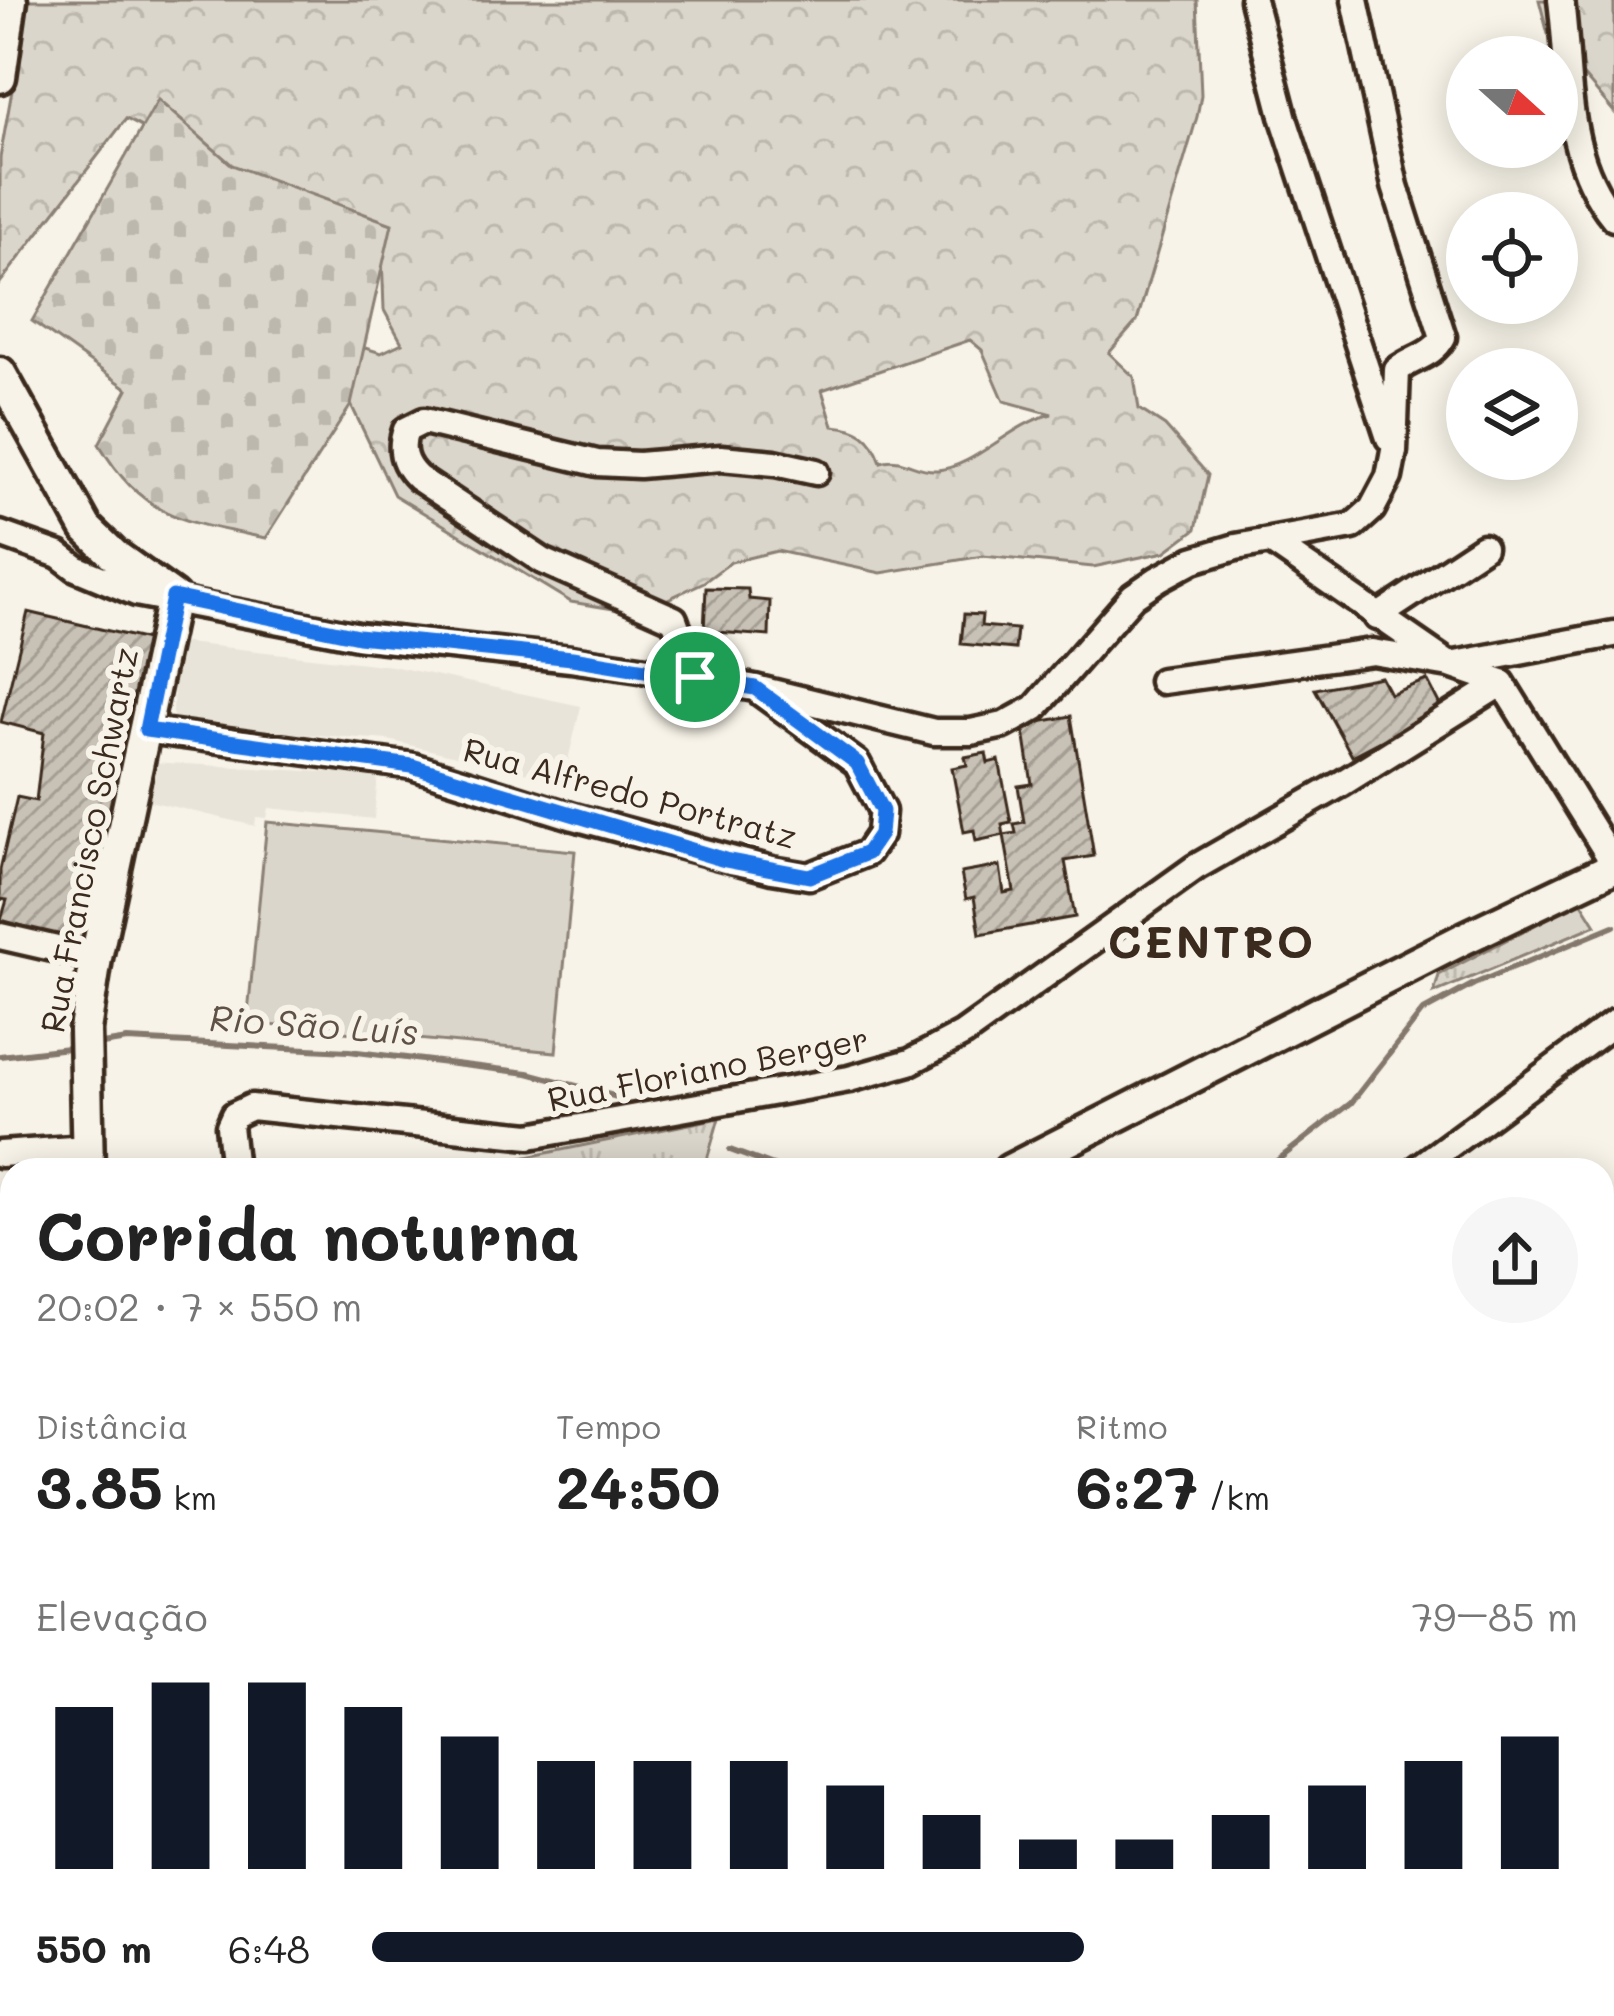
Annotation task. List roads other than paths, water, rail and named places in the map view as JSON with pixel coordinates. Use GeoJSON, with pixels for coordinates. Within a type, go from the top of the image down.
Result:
{"type":"FeatureCollection","features":[{"type":"Feature","properties":{"kind":"main road"},"geometry":{"type":"LineString","coordinates":[[0,77],[11,0]]}},
{"type":"Feature","properties":{"kind":"main road"},"geometry":{"type":"LineString","coordinates":[[0,373],[86,528],[114,555],[173,597]]}},
{"type":"Feature","properties":{"kind":"main road","name":"Rua Francisco Schwartz"},"geometry":{"type":"LineString","coordinates":[[87,1158],[85,1030],[173,597]]}},
{"type":"Feature","properties":{"kind":"main road"},"geometry":{"type":"LineString","coordinates":[[1034,1158],[1614,866]]}},
{"type":"Feature","properties":{"kind":"street"},"geometry":{"type":"LineString","coordinates":[[1252,0],[1303,182],[1394,451]]}},
{"type":"Feature","properties":{"kind":"street"},"geometry":{"type":"LineString","coordinates":[[0,534],[59,555],[76,568],[136,592],[358,636],[572,658],[695,677],[934,732],[971,732],[1004,725],[1035,708],[1132,596],[1158,579],[1192,560],[1236,547],[1353,526],[1382,493],[1394,451],[1397,370],[1438,348],[1443,337],[1395,186],[1355,0]]}},
{"type":"Feature","properties":{"kind":"street"},"geometry":{"type":"LineString","coordinates":[[1561,0],[1569,108],[1578,152],[1590,188],[1614,218]]}},
{"type":"Feature","properties":{"kind":"street"},"geometry":{"type":"LineString","coordinates":[[695,677],[674,619],[543,561],[418,478],[404,460],[401,443],[406,430],[424,421],[597,463],[639,465],[721,458],[816,472]]}},
{"type":"Feature","properties":{"kind":"street"},"geometry":{"type":"LineString","coordinates":[[1272,542],[1450,665],[1614,634]]}},
{"type":"Feature","properties":{"kind":"street"},"geometry":{"type":"LineString","coordinates":[[1377,617],[1483,547]]}},
{"type":"Feature","properties":{"kind":"street"},"geometry":{"type":"LineString","coordinates":[[0,550],[61,570],[76,568]]}},
{"type":"Feature","properties":{"kind":"street"},"geometry":{"type":"LineString","coordinates":[[1162,681],[1372,652],[1450,665],[1502,683],[1614,866]]}},
{"type":"Feature","properties":{"kind":"street","name":"Rua Floriano Berger"},"geometry":{"type":"LineString","coordinates":[[233,1158],[229,1126],[234,1115],[251,1107],[530,1136],[849,1079],[910,1062],[979,1023],[1196,867],[1502,683]]}},
{"type":"Feature","properties":{"kind":"street","name":"Rua Alfredo Portratz"},"geometry":{"type":"LineString","coordinates":[[146,730],[412,766],[574,817],[772,870],[809,876],[867,853],[880,834],[882,811],[857,763],[755,688]]}},
{"type":"Feature","properties":{"kind":"street"},"geometry":{"type":"LineString","coordinates":[[0,936],[97,958]]}},
{"type":"Feature","properties":{"kind":"street"},"geometry":{"type":"LineString","coordinates":[[1432,1158],[1614,1023]]}},
{"type":"Feature","properties":{"kind":"street"},"geometry":{"type":"LineString","coordinates":[[0,1154],[70,1158]]}},
{"type":"Feature","properties":{"kind":"waterway","name":"Rio São Luís"},"geometry":{"type":"LineString","coordinates":[[1280,1158],[1351,1103],[1422,1012],[1474,984],[1614,926]]}},
{"type":"Feature","properties":{"kind":"waterway","name":"Rio São Luís"},"geometry":{"type":"LineString","coordinates":[[96,1045],[127,1040],[349,1051],[528,1073],[621,1098]]}},
{"type":"Feature","properties":{"kind":"waterway","name":"Rio São Luís"},"geometry":{"type":"LineString","coordinates":[[0,1056],[77,1047]]}},
{"type":"Feature","properties":{"kind":"waterway","name":"Rio São Luís"},"geometry":{"type":"LineString","coordinates":[[730,1150],[752,1158]]}},
{"type":"Feature","properties":{"kind":"district","name":"CENTRO"},"geometry":{"type":"Point","coordinates":[1212,942]}}]}
